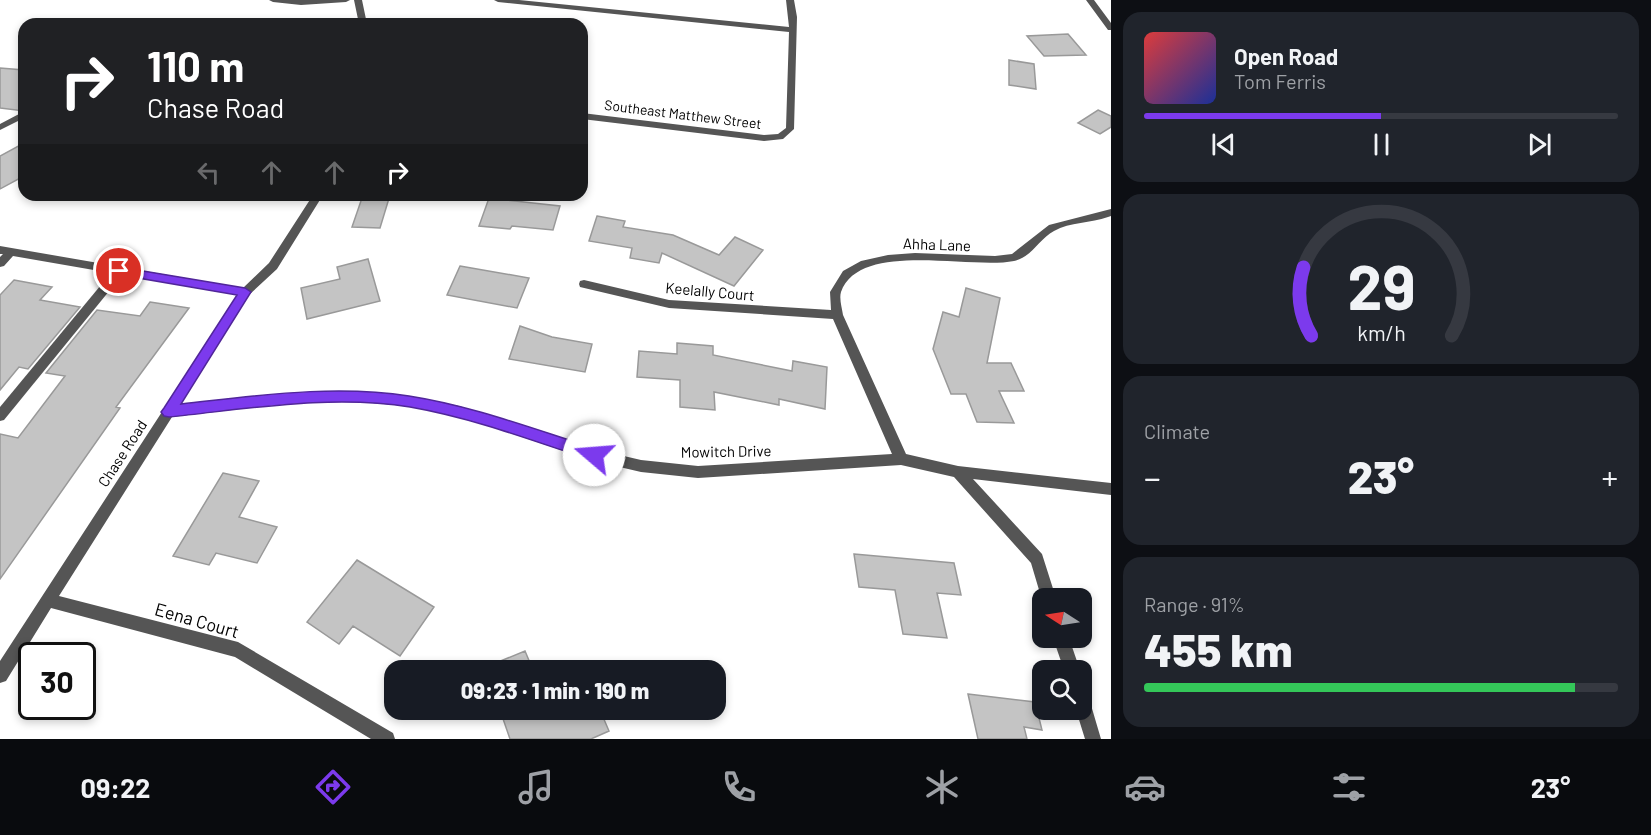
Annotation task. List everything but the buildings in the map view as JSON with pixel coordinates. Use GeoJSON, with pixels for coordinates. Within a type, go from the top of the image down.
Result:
{"type":"FeatureCollection","features":[{"type":"Feature","properties":{"kind":"street"},"geometry":{"type":"LineString","coordinates":[[273,0],[301,3],[346,0]]}},
{"type":"Feature","properties":{"kind":"street"},"geometry":{"type":"LineString","coordinates":[[358,0],[362,18]]}},
{"type":"Feature","properties":{"kind":"street"},"geometry":{"type":"LineString","coordinates":[[498,0],[792,30],[790,0]]}},
{"type":"Feature","properties":{"kind":"street"},"geometry":{"type":"LineString","coordinates":[[1090,0],[1111,28]]}},
{"type":"Feature","properties":{"kind":"street","name":"Southeast Matthew Street"},"geometry":{"type":"LineString","coordinates":[[588,117],[743,136],[780,137],[790,129],[792,30]]}},
{"type":"Feature","properties":{"kind":"street"},"geometry":{"type":"LineString","coordinates":[[0,128],[18,118]]}},
{"type":"Feature","properties":{"kind":"street","name":"Chase Road"},"geometry":{"type":"LineString","coordinates":[[0,675],[245,292],[273,266],[314,201]]}},
{"type":"Feature","properties":{"kind":"street","name":"Ahha Lane"},"geometry":{"type":"LineString","coordinates":[[901,459],[837,315],[836,293],[845,274],[868,263],[906,255],[986,261],[1016,257],[1051,227],[1102,217],[1111,212]]}},
{"type":"Feature","properties":{"kind":"street"},"geometry":{"type":"LineString","coordinates":[[0,263],[5,251],[245,292]]}},
{"type":"Feature","properties":{"kind":"street"},"geometry":{"type":"LineString","coordinates":[[0,416],[119,271]]}},
{"type":"Feature","properties":{"kind":"street","name":"Keelally Court"},"geometry":{"type":"LineString","coordinates":[[584,284],[620,295],[669,304],[837,315]]}},
{"type":"Feature","properties":{"kind":"street","name":"Mowitch Drive"},"geometry":{"type":"LineString","coordinates":[[169,412],[279,399],[349,396],[408,401],[459,411],[594,455],[641,466],[698,471],[901,459],[958,472],[1111,489]]}},
{"type":"Feature","properties":{"kind":"street"},"geometry":{"type":"LineString","coordinates":[[958,472],[1037,559],[1046,588]]}},
{"type":"Feature","properties":{"kind":"street","name":"Eena Court"},"geometry":{"type":"LineString","coordinates":[[48,600],[238,650],[387,739]]}},
{"type":"Feature","properties":{"kind":"street"},"geometry":{"type":"LineString","coordinates":[[1088,720],[1093,739]]}},
{"type":"Feature","properties":{"kind":"route"},"geometry":{"type":"LineString","coordinates":[[119,271],[245,292],[169,412],[279,399],[349,396],[408,401],[459,411],[594,455]]}}]}
